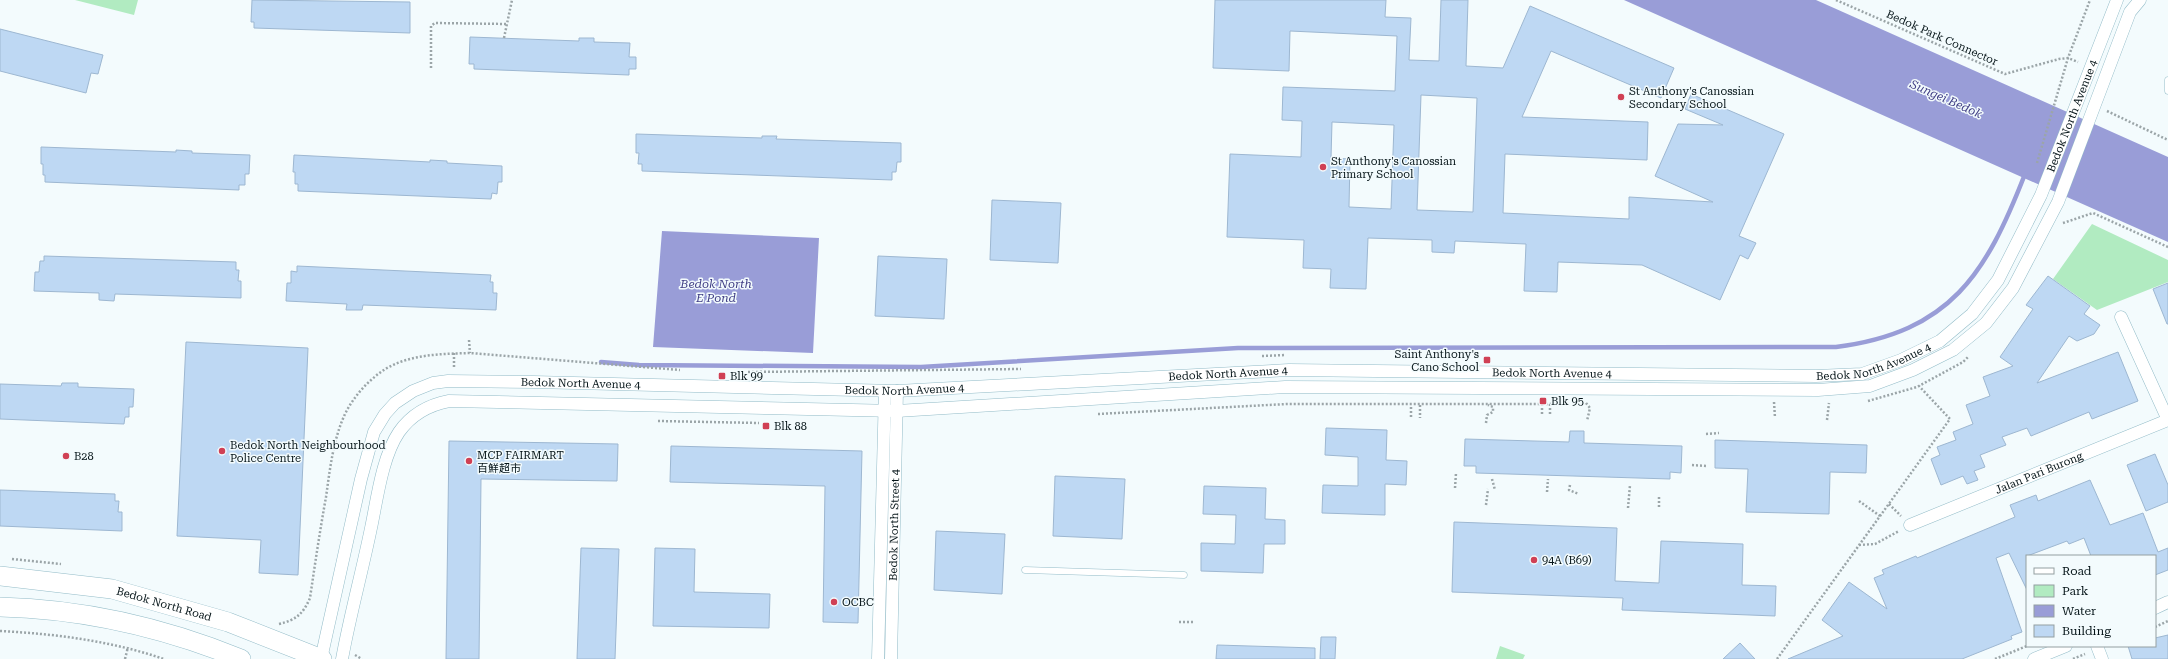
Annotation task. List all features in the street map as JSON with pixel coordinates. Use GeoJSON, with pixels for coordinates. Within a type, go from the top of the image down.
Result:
{"type":"FeatureCollection","features":[{"type":"Feature","properties":{"kind":"main road","name":"Bedok North Road"},"geometry":{"type":"LineString","coordinates":[[0,576],[112,589],[228,622],[321,659]]}},
{"type":"Feature","properties":{"kind":"main road"},"geometry":{"type":"LineString","coordinates":[[162,602],[161,619],[168,634]]}},
{"type":"Feature","properties":{"kind":"main road"},"geometry":{"type":"LineString","coordinates":[[0,608],[64,611],[168,634],[241,659]]}},
{"type":"Feature","properties":{"kind":"street","name":"Bedok North Avenue 4"},"geometry":{"type":"LineString","coordinates":[[321,659],[361,479],[372,439],[385,414],[395,403],[413,391],[426,385],[448,381],[897,391],[1289,370],[1708,376],[1816,376],[1862,374],[1901,360],[1940,341],[1972,314],[1998,280],[2041,195],[2074,105],[2117,0]]}},
{"type":"Feature","properties":{"kind":"street","name":"Bedok North Avenue 4"},"geometry":{"type":"LineString","coordinates":[[342,659],[392,443],[402,428],[415,415],[425,408],[437,404],[461,400],[897,411],[1286,387],[1818,390],[1870,386],[1913,370],[1953,350],[1986,323],[2013,288],[2058,202],[2130,12],[2140,0]]}},
{"type":"Feature","properties":{"kind":"street","name":"Jalan Pari Burong"},"geometry":{"type":"LineString","coordinates":[[1910,525],[2168,420],[2121,317]]}},
{"type":"Feature","properties":{"kind":"street","name":"Bedok North Street 4"},"geometry":{"type":"LineString","coordinates":[[878,659],[884,391]]}},
{"type":"Feature","properties":{"kind":"street","name":"Bedok North Street 4"},"geometry":{"type":"LineString","coordinates":[[891,659],[897,391]]}},
{"type":"Feature","properties":{"kind":"street"},"geometry":{"type":"LineString","coordinates":[[2156,608],[2168,602]]}},
{"type":"Feature","properties":{"kind":"street"},"geometry":{"type":"LineString","coordinates":[[2034,659],[2064,647]]}},
{"type":"Feature","properties":{"kind":"street"},"geometry":{"type":"LineString","coordinates":[[2097,647],[2102,659]]}},
{"type":"Feature","properties":{"kind":"lane"},"geometry":{"type":"LineString","coordinates":[[2168,80],[2168,91]]}},
{"type":"Feature","properties":{"kind":"lane"},"geometry":{"type":"LineString","coordinates":[[1025,570],[1184,575]]}},
{"type":"Feature","properties":{"kind":"path"},"geometry":{"type":"LineString","coordinates":[[504,38],[512,0]]}},
{"type":"Feature","properties":{"kind":"path","name":"Bedok Park Connector"},"geometry":{"type":"LineString","coordinates":[[1836,0],[2005,74],[2059,59],[2068,58]]}},
{"type":"Feature","properties":{"kind":"path"},"geometry":{"type":"LineString","coordinates":[[2035,169],[2068,58],[2090,0]]}},
{"type":"Feature","properties":{"kind":"path"},"geometry":{"type":"LineString","coordinates":[[431,68],[431,30],[434,23],[507,24]]}},
{"type":"Feature","properties":{"kind":"path"},"geometry":{"type":"LineString","coordinates":[[2105,105],[2108,112],[2168,140]]}},
{"type":"Feature","properties":{"kind":"path"},"geometry":{"type":"LineString","coordinates":[[2063,223],[2092,213],[2168,247]]}},
{"type":"Feature","properties":{"kind":"path"},"geometry":{"type":"LineString","coordinates":[[469,340],[470,353]]}},
{"type":"Feature","properties":{"kind":"path"},"geometry":{"type":"LineString","coordinates":[[1777,659],[1950,419],[1919,386]]}},
{"type":"Feature","properties":{"kind":"path"},"geometry":{"type":"LineString","coordinates":[[1774,402],[1775,418]]}},
{"type":"Feature","properties":{"kind":"path"},"geometry":{"type":"LineString","coordinates":[[1827,420],[1829,402]]}},
{"type":"Feature","properties":{"kind":"path"},"geometry":{"type":"LineString","coordinates":[[1485,404],[1493,407],[1493,412],[1486,415],[1486,424]]}},
{"type":"Feature","properties":{"kind":"path"},"geometry":{"type":"LineString","coordinates":[[1542,404],[1542,416]]}},
{"type":"Feature","properties":{"kind":"path"},"geometry":{"type":"LineString","coordinates":[[1550,404],[1550,416]]}},
{"type":"Feature","properties":{"kind":"path"},"geometry":{"type":"LineString","coordinates":[[1586,404],[1590,408],[1587,420]]}},
{"type":"Feature","properties":{"kind":"path"},"geometry":{"type":"LineString","coordinates":[[1411,405],[1411,417]]}},
{"type":"Feature","properties":{"kind":"path"},"geometry":{"type":"LineString","coordinates":[[1420,405],[1420,418]]}},
{"type":"Feature","properties":{"kind":"path"},"geometry":{"type":"LineString","coordinates":[[1095,414],[1190,409]]}},
{"type":"Feature","properties":{"kind":"path"},"geometry":{"type":"LineString","coordinates":[[653,421],[736,424],[767,423]]}},
{"type":"Feature","properties":{"kind":"path"},"geometry":{"type":"LineString","coordinates":[[1706,434],[1720,434]]}},
{"type":"Feature","properties":{"kind":"path"},"geometry":{"type":"LineString","coordinates":[[1692,465],[1707,466]]}},
{"type":"Feature","properties":{"kind":"path"},"geometry":{"type":"LineString","coordinates":[[1455,488],[1456,473]]}},
{"type":"Feature","properties":{"kind":"path"},"geometry":{"type":"LineString","coordinates":[[1492,479],[1495,490]]}},
{"type":"Feature","properties":{"kind":"path"},"geometry":{"type":"LineString","coordinates":[[1547,492],[1548,479]]}},
{"type":"Feature","properties":{"kind":"path"},"geometry":{"type":"LineString","coordinates":[[1570,485],[1569,490],[1579,494]]}},
{"type":"Feature","properties":{"kind":"path"},"geometry":{"type":"LineString","coordinates":[[1628,508],[1630,485]]}},
{"type":"Feature","properties":{"kind":"path"},"geometry":{"type":"LineString","coordinates":[[1486,505],[1488,489]]}},
{"type":"Feature","properties":{"kind":"path"},"geometry":{"type":"LineString","coordinates":[[1659,498],[1659,507]]}},
{"type":"Feature","properties":{"kind":"path"},"geometry":{"type":"LineString","coordinates":[[1859,501],[1880,516]]}},
{"type":"Feature","properties":{"kind":"path"},"geometry":{"type":"LineString","coordinates":[[1859,545],[1876,544],[1910,525]]}},
{"type":"Feature","properties":{"kind":"path"},"geometry":{"type":"LineString","coordinates":[[1179,622],[1193,622]]}},
{"type":"Feature","properties":{"kind":"path"},"geometry":{"type":"LineString","coordinates":[[2156,627],[2168,622]]}},
{"type":"Feature","properties":{"kind":"path"},"geometry":{"type":"LineString","coordinates":[[0,631],[79,638],[128,647],[164,659]]}},
{"type":"Feature","properties":{"kind":"path"},"geometry":{"type":"LineString","coordinates":[[1995,659],[2026,646]]}},
{"type":"Feature","properties":{"kind":"path"},"geometry":{"type":"LineString","coordinates":[[125,659],[128,647]]}},
{"type":"Feature","properties":{"kind":"path"},"geometry":{"type":"LineString","coordinates":[[353,650],[354,655],[362,659]]}},
{"type":"Feature","properties":{"kind":"green space"},"geometry":{"type":"Polygon","coordinates":[[[75,0],[138,0],[134,15],[75,0]]]}},
{"type":"Feature","properties":{"kind":"green space"},"geometry":{"type":"Polygon","coordinates":[[[2092,224],[2168,260],[2168,282],[2097,310],[2053,279],[2092,224]]]}},
{"type":"Feature","properties":{"kind":"green space"},"geometry":{"type":"Polygon","coordinates":[[[1500,646],[1525,655],[1523,659],[1496,659],[1500,646]]]}},
{"type":"Feature","properties":{"kind":"water","name":"Sungei Bedok"},"geometry":{"type":"Polygon","coordinates":[[[1624,0],[1816,0],[2168,157],[2168,242],[1624,0]]]}},
{"type":"Feature","properties":{"kind":"water","name":"Bedok North E Pond"},"geometry":{"type":"Polygon","coordinates":[[[662,231],[819,238],[813,353],[653,347],[662,231]]]}},
{"type":"Feature","properties":{"kind":"building"},"geometry":{"type":"Polygon","coordinates":[[[252,0],[410,2],[410,33],[254,28],[254,22],[251,22],[252,0]]]}},
{"type":"Feature","properties":{"kind":"building"},"geometry":{"type":"Polygon","coordinates":[[[1215,0],[1386,0],[1385,17],[1411,18],[1409,60],[1439,61],[1441,0],[1468,0],[1466,66],[1503,68],[1530,6],[1674,68],[1661,98],[1551,51],[1522,117],[1648,122],[1647,160],[1505,154],[1503,213],[1629,219],[1629,197],[1713,202],[1655,176],[1678,124],[1723,125],[1685,109],[1691,94],[1784,134],[1739,236],[1756,243],[1748,259],[1740,255],[1720,300],[1642,265],[1558,262],[1557,292],[1524,291],[1526,244],[1455,241],[1454,253],[1432,252],[1432,240],[1368,238],[1366,289],[1330,288],[1331,269],[1303,268],[1304,240],[1227,237],[1230,154],[1301,157],[1302,121],[1282,120],[1283,87],[1395,91],[1397,36],[1290,31],[1289,71],[1213,68],[1215,0]],[[1421,95],[1417,210],[1473,212],[1477,98],[1421,95]],[[1332,122],[1331,158],[1350,159],[1349,207],[1391,209],[1394,125],[1332,122]]]}},
{"type":"Feature","properties":{"kind":"building"},"geometry":{"type":"Polygon","coordinates":[[[0,29],[103,55],[98,74],[91,73],[86,93],[0,71],[0,29]]]}},
{"type":"Feature","properties":{"kind":"building"},"geometry":{"type":"Polygon","coordinates":[[[470,37],[579,41],[579,38],[594,38],[594,42],[630,43],[629,57],[636,57],[636,69],[629,69],[629,75],[474,69],[474,64],[469,64],[470,37]]]}},
{"type":"Feature","properties":{"kind":"building"},"geometry":{"type":"Polygon","coordinates":[[[636,134],[762,138],[762,136],[777,136],[776,139],[901,143],[901,162],[897,162],[896,172],[892,172],[892,180],[642,171],[642,164],[638,164],[639,153],[636,153],[636,134]]]}},
{"type":"Feature","properties":{"kind":"building"},"geometry":{"type":"Polygon","coordinates":[[[41,147],[176,152],[176,150],[192,151],[192,153],[250,155],[249,174],[245,174],[245,185],[239,185],[239,190],[45,182],[45,175],[43,175],[43,164],[41,164],[41,147]]]}},
{"type":"Feature","properties":{"kind":"building"},"geometry":{"type":"Polygon","coordinates":[[[294,155],[430,162],[430,160],[447,161],[447,163],[502,166],[502,182],[498,182],[497,194],[492,193],[491,199],[298,191],[298,184],[295,184],[295,172],[293,172],[294,155]]]}},
{"type":"Feature","properties":{"kind":"building"},"geometry":{"type":"Polygon","coordinates":[[[992,200],[1061,203],[1058,263],[990,260],[992,200]]]}},
{"type":"Feature","properties":{"kind":"building"},"geometry":{"type":"Polygon","coordinates":[[[44,256],[236,262],[236,270],[239,270],[238,281],[241,281],[241,298],[115,294],[114,301],[99,300],[99,293],[34,291],[35,272],[39,272],[40,261],[44,261],[44,256]]]}},
{"type":"Feature","properties":{"kind":"building"},"geometry":{"type":"Polygon","coordinates":[[[878,256],[947,259],[944,319],[875,316],[878,256]]]}},
{"type":"Feature","properties":{"kind":"building"},"geometry":{"type":"Polygon","coordinates":[[[297,266],[491,275],[490,282],[493,282],[493,293],[497,293],[496,310],[363,305],[362,310],[346,310],[347,304],[286,301],[287,283],[291,283],[291,271],[297,272],[297,266]]]}},
{"type":"Feature","properties":{"kind":"building"},"geometry":{"type":"Polygon","coordinates":[[[2048,276],[2090,306],[2084,314],[2100,325],[2094,334],[2077,341],[2069,336],[2037,383],[2118,352],[2138,401],[2092,419],[2089,412],[2031,436],[2027,428],[2002,437],[2006,445],[1980,455],[1985,467],[1974,471],[1978,480],[1967,484],[1963,476],[1941,485],[1931,459],[1940,455],[1937,447],[1956,440],[1953,432],[1973,424],[1966,405],[1990,396],[1983,377],[2013,366],[2000,357],[2033,309],[2026,305],[2048,276]]]}},
{"type":"Feature","properties":{"kind":"building"},"geometry":{"type":"Polygon","coordinates":[[[2168,283],[2168,324],[2167,324],[2153,289],[2168,283]]]}},
{"type":"Feature","properties":{"kind":"building"},"geometry":{"type":"Polygon","coordinates":[[[186,342],[308,348],[298,575],[259,573],[261,540],[177,536],[186,342]]]}},
{"type":"Feature","properties":{"kind":"building"},"geometry":{"type":"Polygon","coordinates":[[[62,383],[78,383],[78,387],[134,389],[133,407],[129,407],[129,417],[125,417],[124,424],[0,419],[0,384],[61,386],[62,383]]]}},
{"type":"Feature","properties":{"kind":"building"},"geometry":{"type":"Polygon","coordinates":[[[1326,428],[1387,430],[1386,460],[1407,461],[1406,485],[1385,484],[1385,515],[1322,513],[1323,485],[1358,486],[1358,457],[1325,455],[1326,428]]]}},
{"type":"Feature","properties":{"kind":"building"},"geometry":{"type":"Polygon","coordinates":[[[1570,431],[1584,431],[1584,443],[1682,446],[1681,473],[1670,472],[1670,479],[1476,473],[1476,466],[1464,466],[1465,439],[1569,442],[1570,431]]]}},
{"type":"Feature","properties":{"kind":"building"},"geometry":{"type":"Polygon","coordinates":[[[1715,440],[1867,445],[1866,473],[1830,472],[1829,514],[1746,512],[1748,469],[1715,468],[1715,440]]]}},
{"type":"Feature","properties":{"kind":"building"},"geometry":{"type":"Polygon","coordinates":[[[449,441],[618,444],[617,481],[481,479],[479,659],[446,659],[449,441]]]}},
{"type":"Feature","properties":{"kind":"building"},"geometry":{"type":"Polygon","coordinates":[[[671,446],[862,451],[858,623],[823,622],[825,486],[670,482],[671,446]]]}},
{"type":"Feature","properties":{"kind":"building"},"geometry":{"type":"Polygon","coordinates":[[[2155,454],[2168,485],[2168,502],[2146,511],[2127,465],[2155,454]]]}},
{"type":"Feature","properties":{"kind":"building"},"geometry":{"type":"Polygon","coordinates":[[[1055,476],[1125,479],[1122,539],[1053,536],[1055,476]]]}},
{"type":"Feature","properties":{"kind":"building"},"geometry":{"type":"Polygon","coordinates":[[[2090,480],[2110,525],[2143,513],[2158,552],[2168,548],[2168,570],[2156,575],[2156,555],[2091,555],[2084,538],[2069,544],[2067,541],[2026,555],[2026,588],[2009,553],[1996,558],[2022,632],[2011,636],[2012,639],[1962,659],[1788,659],[1843,636],[1822,620],[1849,582],[1887,609],[1874,578],[1884,574],[1882,570],[1916,556],[1917,558],[2015,517],[2010,505],[2036,495],[2038,501],[2090,480]]]}},
{"type":"Feature","properties":{"kind":"building"},"geometry":{"type":"Polygon","coordinates":[[[1204,486],[1266,488],[1265,519],[1285,520],[1285,544],[1264,544],[1263,573],[1201,571],[1201,543],[1235,544],[1236,515],[1203,514],[1204,486]]]}},
{"type":"Feature","properties":{"kind":"building"},"geometry":{"type":"Polygon","coordinates":[[[0,490],[115,494],[115,501],[119,501],[118,512],[122,512],[122,531],[0,526],[0,490]]]}},
{"type":"Feature","properties":{"kind":"building"},"geometry":{"type":"Polygon","coordinates":[[[1454,522],[1617,528],[1615,581],[1659,583],[1661,541],[1743,544],[1742,585],[1776,586],[1775,616],[1622,610],[1623,598],[1452,592],[1454,522]]]}},
{"type":"Feature","properties":{"kind":"building"},"geometry":{"type":"Polygon","coordinates":[[[936,531],[1005,534],[1002,594],[934,590],[936,531]]]}},
{"type":"Feature","properties":{"kind":"building"},"geometry":{"type":"Polygon","coordinates":[[[581,548],[619,549],[615,659],[577,659],[581,548]]]}},
{"type":"Feature","properties":{"kind":"building"},"geometry":{"type":"Polygon","coordinates":[[[655,548],[695,549],[694,592],[770,594],[769,628],[653,626],[655,548]]]}},
{"type":"Feature","properties":{"kind":"building"},"geometry":{"type":"Polygon","coordinates":[[[2168,635],[2168,659],[2132,659],[2128,647],[2156,647],[2156,638],[2168,635]]]}},
{"type":"Feature","properties":{"kind":"building"},"geometry":{"type":"Polygon","coordinates":[[[1321,637],[1336,637],[1335,659],[1320,659],[1321,637]]]}},
{"type":"Feature","properties":{"kind":"building"},"geometry":{"type":"Polygon","coordinates":[[[1740,643],[1755,659],[1723,659],[1740,643]]]}},
{"type":"Feature","properties":{"kind":"building"},"geometry":{"type":"Polygon","coordinates":[[[1217,645],[1315,648],[1315,659],[1216,659],[1217,645]]]}},
{"type":"Feature","properties":{"kind":"waterway"},"geometry":{"type":"LineString","coordinates":[[601,362],[639,365],[921,367],[1238,348],[1836,347],[1876,339],[1909,328],[1936,312],[1959,292],[1978,269],[1995,241],[2025,174]]}},
{"type":"Feature","properties":{"kind":"place","name":"St Anthony's Canossian Secondary School"},"geometry":{"type":"Point","coordinates":[1621,97]}},
{"type":"Feature","properties":{"kind":"place","name":"St Anthony's Canossian Primary School"},"geometry":{"type":"Point","coordinates":[1323,167]}},
{"type":"Feature","properties":{"kind":"place","name":"Saint Anthony's Cano School"},"geometry":{"type":"Point","coordinates":[1487,360]}},
{"type":"Feature","properties":{"kind":"place","name":"Blk 99"},"geometry":{"type":"Point","coordinates":[722,376]}},
{"type":"Feature","properties":{"kind":"place","name":"Blk 95"},"geometry":{"type":"Point","coordinates":[1543,401]}},
{"type":"Feature","properties":{"kind":"place","name":"Blk 88"},"geometry":{"type":"Point","coordinates":[766,426]}},
{"type":"Feature","properties":{"kind":"place","name":"Bedok North Neighbourhood Police Centre"},"geometry":{"type":"Point","coordinates":[222,451]}},
{"type":"Feature","properties":{"kind":"place","name":"B28"},"geometry":{"type":"Point","coordinates":[66,456]}},
{"type":"Feature","properties":{"kind":"place","name":"MCP FAIRMART 百鮮超市"},"geometry":{"type":"Point","coordinates":[469,461]}},
{"type":"Feature","properties":{"kind":"place","name":"94A (B69)"},"geometry":{"type":"Point","coordinates":[1534,560]}},
{"type":"Feature","properties":{"kind":"place","name":"OCBC"},"geometry":{"type":"Point","coordinates":[834,602]}}]}
